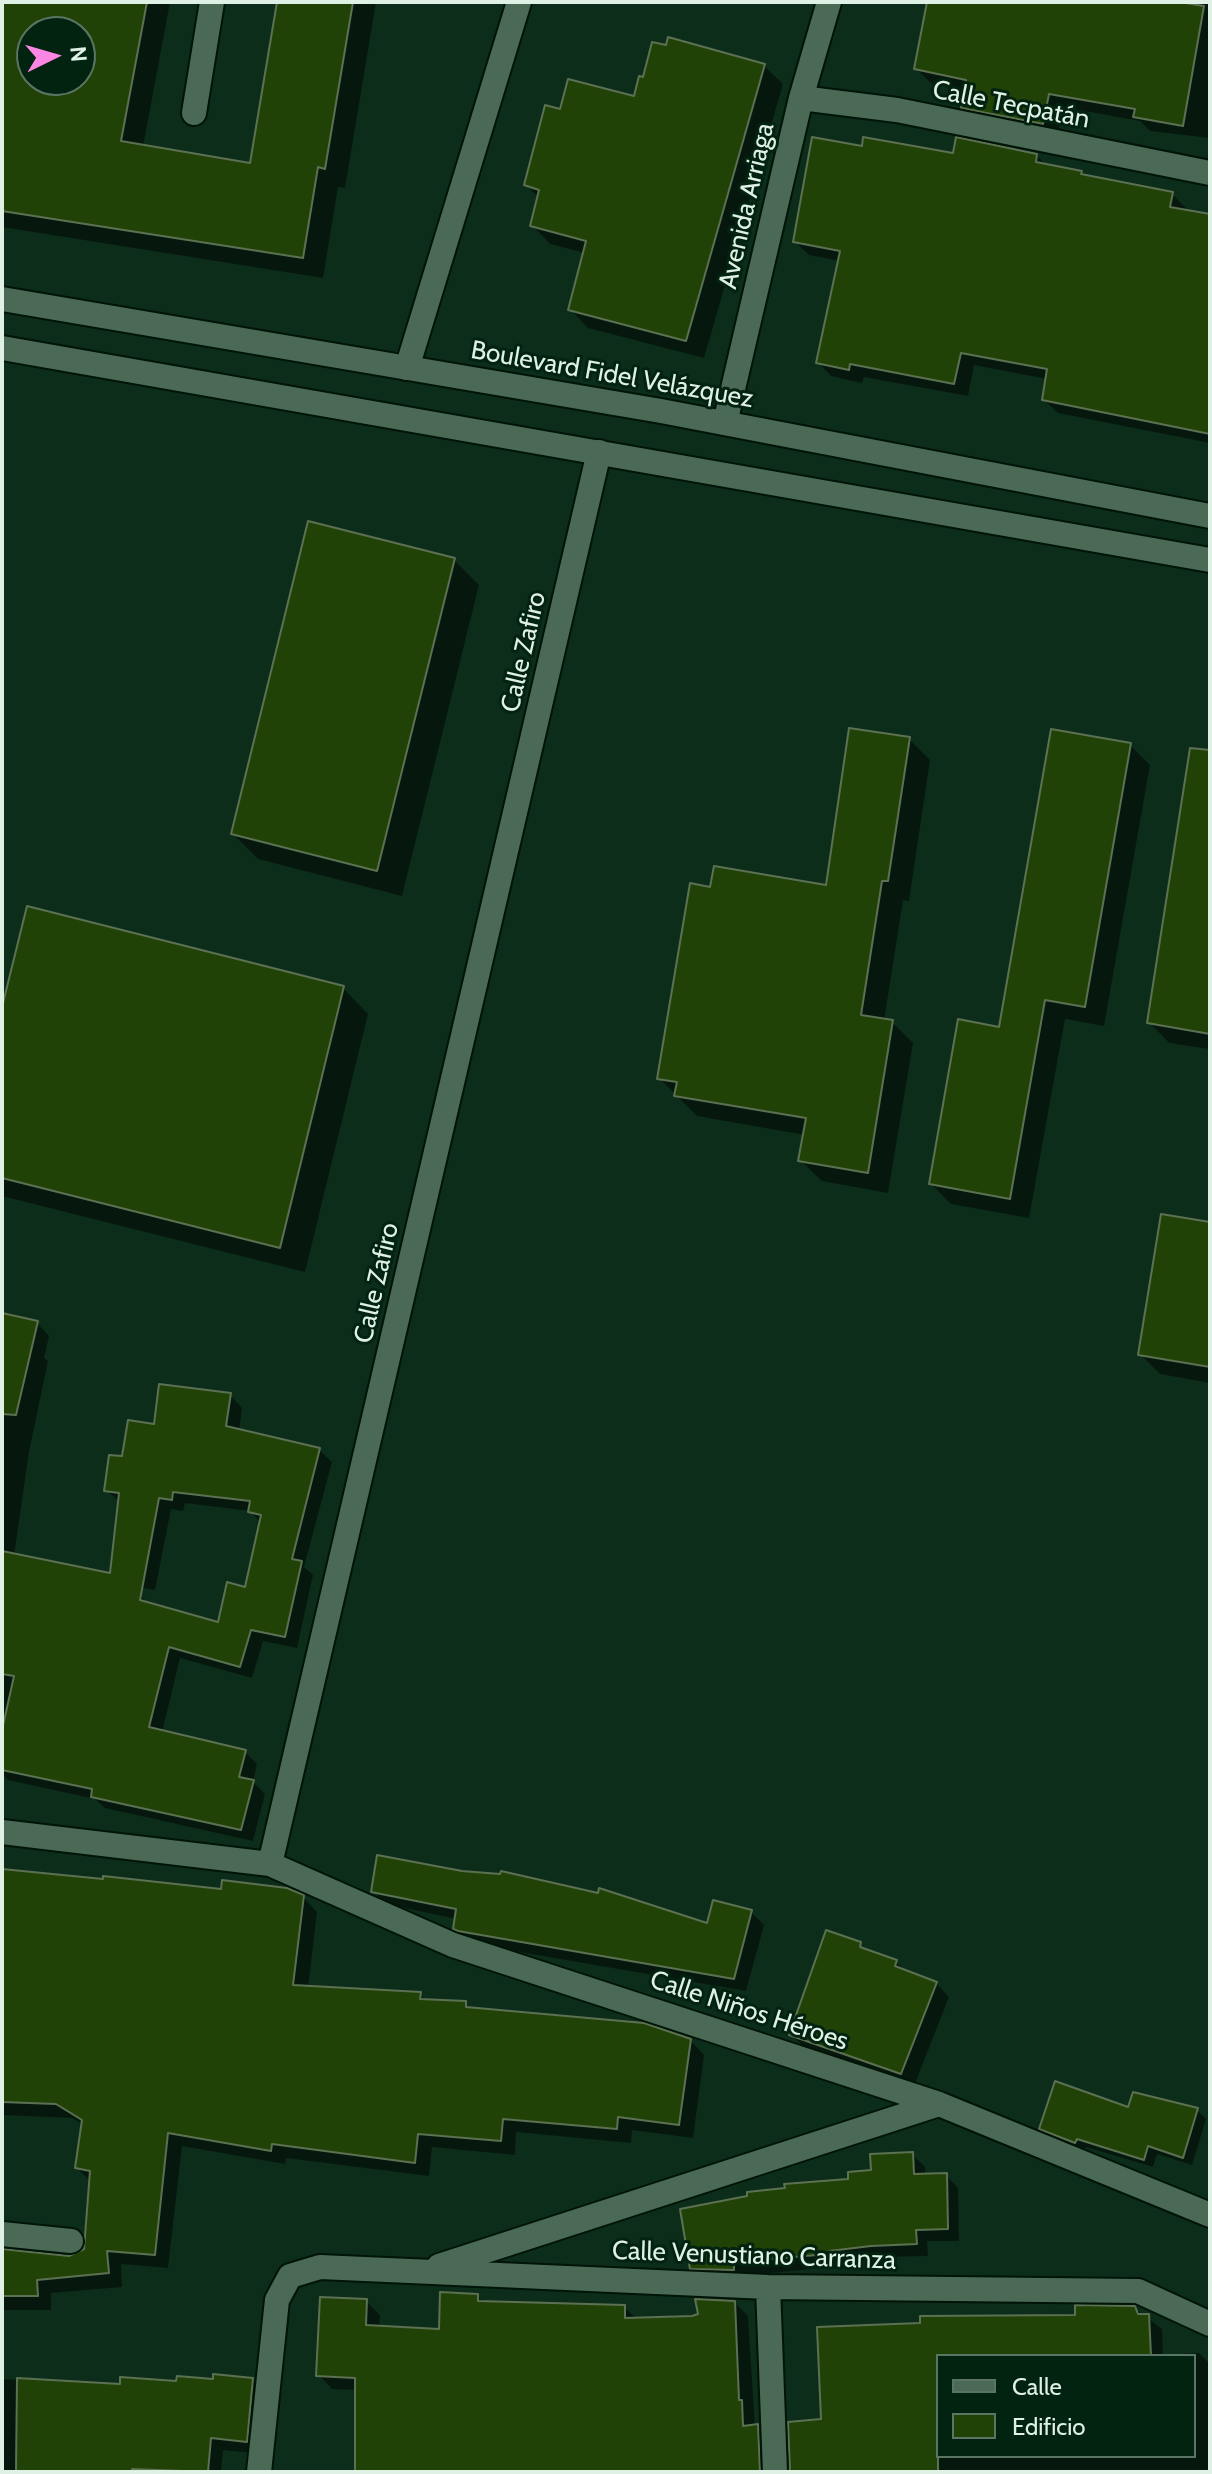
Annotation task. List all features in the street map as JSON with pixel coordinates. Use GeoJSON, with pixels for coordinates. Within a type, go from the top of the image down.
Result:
{"type":"FeatureCollection","features":[{"type":"Feature","properties":{"kind":"street"},"geometry":{"type":"LineString","coordinates":[[194,113],[212,2]]}},
{"type":"Feature","properties":{"kind":"street"},"geometry":{"type":"LineString","coordinates":[[407,368],[519,2]]}},
{"type":"Feature","properties":{"kind":"street","name":"Avenida Arriaga"},"geometry":{"type":"LineString","coordinates":[[725,423],[801,98],[829,2]]}},
{"type":"Feature","properties":{"kind":"street","name":"Calle Tecpatán"},"geometry":{"type":"LineString","coordinates":[[801,98],[897,110],[1210,173]]}},
{"type":"Feature","properties":{"kind":"street","name":"Boulevard Fidel Velázquez"},"geometry":{"type":"LineString","coordinates":[[2,299],[725,423],[1210,516]]}},
{"type":"Feature","properties":{"kind":"street"},"geometry":{"type":"LineString","coordinates":[[2,348],[1210,560]]}},
{"type":"Feature","properties":{"kind":"street","name":"Calle Zafiro"},"geometry":{"type":"LineString","coordinates":[[270,1864],[599,452]]}},
{"type":"Feature","properties":{"kind":"street"},"geometry":{"type":"LineString","coordinates":[[2,1832],[270,1864]]}},
{"type":"Feature","properties":{"kind":"street","name":"Calle Niños Héroes"},"geometry":{"type":"LineString","coordinates":[[270,1864],[453,1945],[939,2104],[1210,2215]]}},
{"type":"Feature","properties":{"kind":"street"},"geometry":{"type":"LineString","coordinates":[[424,2271],[939,2104]]}},
{"type":"Feature","properties":{"kind":"street"},"geometry":{"type":"LineString","coordinates":[[2,2234],[71,2241]]}},
{"type":"Feature","properties":{"kind":"street","name":"Calle Venustiano Carranza"},"geometry":{"type":"LineString","coordinates":[[259,2472],[277,2300],[290,2276],[320,2267],[768,2287],[1138,2291],[1210,2324]]}},
{"type":"Feature","properties":{"kind":"street"},"geometry":{"type":"LineString","coordinates":[[768,2287],[775,2472]]}},
{"type":"Feature","properties":{"kind":"building"},"geometry":{"type":"Polygon","coordinates":[[[2,2],[147,2],[121,141],[250,163],[277,2],[353,2],[325,169],[318,167],[303,258],[2,211],[2,2]]]}},
{"type":"Feature","properties":{"kind":"building"},"geometry":{"type":"Polygon","coordinates":[[[927,2],[1179,2],[1204,6],[1183,126],[1133,117],[1135,109],[1049,94],[1043,124],[961,108],[966,80],[914,69],[927,2]]]}},
{"type":"Feature","properties":{"kind":"building"},"geometry":{"type":"Polygon","coordinates":[[[668,37],[765,64],[686,341],[568,310],[586,241],[530,226],[539,190],[524,185],[545,105],[560,109],[568,79],[634,96],[639,76],[643,77],[652,42],[666,45],[668,37]]]}},
{"type":"Feature","properties":{"kind":"building"},"geometry":{"type":"Polygon","coordinates":[[[812,137],[862,146],[863,137],[953,153],[956,137],[1037,154],[1036,162],[1082,171],[1081,174],[1173,192],[1170,207],[1210,214],[1210,434],[1042,400],[1047,369],[961,353],[954,384],[850,364],[849,370],[816,363],[840,251],[793,242],[812,137]]]}},
{"type":"Feature","properties":{"kind":"building"},"geometry":{"type":"Polygon","coordinates":[[[308,521],[455,558],[377,871],[231,834],[308,521]]]}},
{"type":"Feature","properties":{"kind":"building"},"geometry":{"type":"Polygon","coordinates":[[[849,728],[910,737],[888,881],[882,881],[861,1015],[893,1020],[868,1173],[798,1161],[806,1118],[674,1096],[677,1082],[657,1079],[690,883],[710,887],[714,866],[826,885],[849,728]]]}},
{"type":"Feature","properties":{"kind":"building"},"geometry":{"type":"Polygon","coordinates":[[[1051,729],[1131,743],[1085,1007],[1045,1000],[1010,1199],[929,1184],[958,1019],[999,1027],[1051,729]]]}},
{"type":"Feature","properties":{"kind":"building"},"geometry":{"type":"Polygon","coordinates":[[[1190,748],[1210,750],[1210,1034],[1147,1023],[1190,748]]]}},
{"type":"Feature","properties":{"kind":"building"},"geometry":{"type":"Polygon","coordinates":[[[27,906],[344,986],[280,1248],[2,1178],[2,1007],[27,906]]]}},
{"type":"Feature","properties":{"kind":"building"},"geometry":{"type":"Polygon","coordinates":[[[1161,1214],[1210,1222],[1210,1367],[1138,1355],[1161,1214]]]}},
{"type":"Feature","properties":{"kind":"building"},"geometry":{"type":"Polygon","coordinates":[[[2,1313],[38,1321],[16,1415],[2,1414],[2,1313]]]}},
{"type":"Feature","properties":{"kind":"building"},"geometry":{"type":"Polygon","coordinates":[[[159,1384],[231,1393],[226,1426],[320,1448],[292,1559],[302,1561],[285,1637],[251,1630],[240,1667],[169,1647],[149,1727],[246,1750],[239,1777],[254,1780],[241,1830],[91,1797],[92,1789],[2,1770],[2,1730],[14,1676],[2,1674],[2,1551],[110,1573],[119,1493],[104,1491],[109,1455],[122,1456],[128,1420],[154,1424],[159,1384]],[[173,1492],[172,1500],[159,1498],[140,1600],[218,1622],[227,1582],[245,1587],[261,1515],[248,1512],[250,1501],[173,1492]]]}},
{"type":"Feature","properties":{"kind":"building"},"geometry":{"type":"Polygon","coordinates":[[[377,1855],[462,1871],[500,1874],[501,1871],[598,1893],[599,1888],[707,1923],[713,1900],[752,1910],[734,1979],[458,1931],[453,1929],[456,1909],[371,1892],[377,1855]]]}},
{"type":"Feature","properties":{"kind":"building"},"geometry":{"type":"Polygon","coordinates":[[[2,1869],[221,1889],[222,1880],[287,1888],[304,1895],[293,1985],[421,1992],[420,1999],[466,2001],[466,2007],[644,2023],[691,2039],[679,2125],[618,2117],[617,2129],[503,2119],[501,2141],[418,2134],[415,2163],[272,2144],[271,2151],[168,2133],[155,2255],[107,2251],[109,2273],[37,2280],[38,2296],[2,2296],[2,2249],[69,2256],[84,2249],[90,2171],[75,2168],[82,2120],[56,2104],[2,2102],[2,1869]]]}},
{"type":"Feature","properties":{"kind":"building"},"geometry":{"type":"Polygon","coordinates":[[[826,1930],[861,1942],[860,1947],[897,1960],[895,1966],[937,1982],[901,2074],[789,2035],[826,1930]]]}},
{"type":"Feature","properties":{"kind":"building"},"geometry":{"type":"Polygon","coordinates":[[[1055,2081],[1128,2107],[1133,2092],[1198,2108],[1183,2158],[1148,2146],[1144,2160],[1077,2139],[1075,2143],[1039,2129],[1055,2081]]]}},
{"type":"Feature","properties":{"kind":"building"},"geometry":{"type":"Polygon","coordinates":[[[913,2152],[914,2174],[947,2173],[948,2229],[916,2230],[917,2244],[871,2246],[829,2251],[829,2254],[734,2262],[734,2270],[690,2269],[680,2209],[747,2196],[747,2192],[785,2188],[784,2184],[848,2179],[848,2172],[871,2170],[870,2154],[913,2152]]]}},
{"type":"Feature","properties":{"kind":"building"},"geometry":{"type":"Polygon","coordinates":[[[440,2292],[478,2294],[478,2301],[625,2305],[625,2318],[692,2316],[698,2314],[695,2299],[735,2301],[739,2400],[742,2400],[743,2426],[758,2424],[760,2472],[355,2472],[355,2378],[316,2376],[320,2297],[367,2299],[366,2325],[439,2329],[440,2292]]]}},
{"type":"Feature","properties":{"kind":"building"},"geometry":{"type":"Polygon","coordinates":[[[1075,2305],[1135,2306],[1138,2314],[1149,2314],[1151,2354],[936,2354],[938,2472],[790,2472],[788,2422],[821,2419],[817,2327],[920,2323],[920,2316],[1075,2315],[1075,2305]]]}},
{"type":"Feature","properties":{"kind":"building"},"geometry":{"type":"Polygon","coordinates":[[[213,2374],[253,2378],[247,2442],[211,2438],[208,2472],[132,2469],[132,2472],[16,2471],[17,2378],[120,2384],[120,2377],[176,2381],[177,2376],[213,2379],[213,2374]]]}}]}
